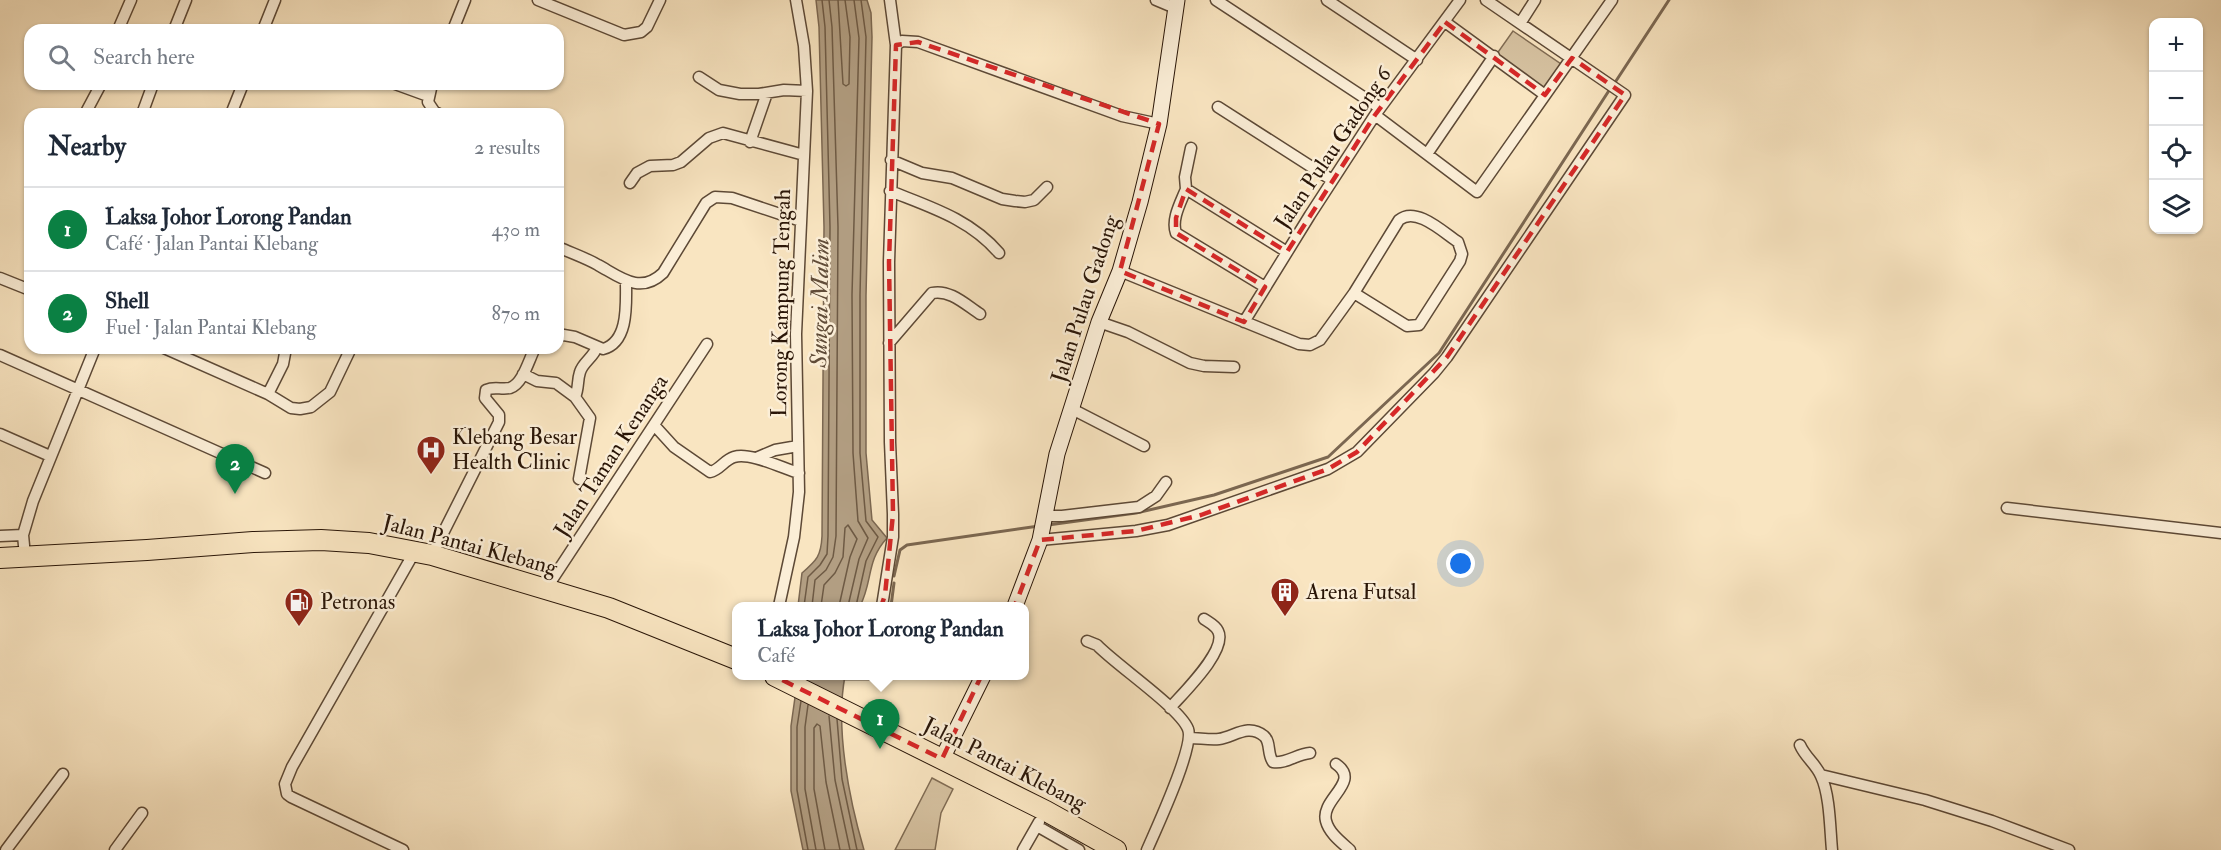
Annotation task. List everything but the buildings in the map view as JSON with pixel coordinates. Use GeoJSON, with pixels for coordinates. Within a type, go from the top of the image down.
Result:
{"type":"FeatureCollection","features":[{"type":"Feature","properties":{"kind":"highway","name":"Jalan Pantai Klebang"},"geometry":{"type":"LineString","coordinates":[[0,558],[253,542],[321,540],[369,543],[424,553],[609,608],[732,657]]}},
{"type":"Feature","properties":{"kind":"highway","name":"Jalan Pantai Klebang"},"geometry":{"type":"LineString","coordinates":[[785,680],[942,759],[1041,819],[1116,850]]}},
{"type":"Feature","properties":{"kind":"main road","name":"Jalan Pulau Gadong"},"geometry":{"type":"LineString","coordinates":[[1016,602],[1042,526],[1057,454],[1140,202],[1159,124],[1176,4]]}},
{"type":"Feature","properties":{"kind":"main road"},"geometry":{"type":"LineString","coordinates":[[942,759],[981,680]]}},
{"type":"Feature","properties":{"kind":"street"},"geometry":{"type":"LineString","coordinates":[[121,24],[131,0]]}},
{"type":"Feature","properties":{"kind":"street"},"geometry":{"type":"LineString","coordinates":[[176,24],[186,0]]}},
{"type":"Feature","properties":{"kind":"street"},"geometry":{"type":"LineString","coordinates":[[268,24],[275,0]]}},
{"type":"Feature","properties":{"kind":"street"},"geometry":{"type":"LineString","coordinates":[[455,24],[465,0]]}},
{"type":"Feature","properties":{"kind":"street"},"geometry":{"type":"LineString","coordinates":[[538,0],[616,34],[624,35],[641,32],[647,27],[660,0]]}},
{"type":"Feature","properties":{"kind":"street","name":"Lorong Kampung Tengah"},"geometry":{"type":"LineString","coordinates":[[780,602],[797,517],[799,472],[796,334],[807,91],[802,30],[796,0]]}},
{"type":"Feature","properties":{"kind":"street"},"geometry":{"type":"LineString","coordinates":[[883,602],[893,537],[889,343],[890,191],[896,45],[890,0]]}},
{"type":"Feature","properties":{"kind":"street"},"geometry":{"type":"LineString","coordinates":[[1156,0],[1176,4]]}},
{"type":"Feature","properties":{"kind":"street"},"geometry":{"type":"LineString","coordinates":[[1216,0],[1232,4],[1378,112],[1427,154],[1477,192],[1612,0]]}},
{"type":"Feature","properties":{"kind":"street"},"geometry":{"type":"LineString","coordinates":[[1328,0],[1417,60]]}},
{"type":"Feature","properties":{"kind":"street"},"geometry":{"type":"LineString","coordinates":[[1042,526],[1136,531],[1168,525],[1328,469],[1357,452],[1448,357],[1624,94],[1486,0]]}},
{"type":"Feature","properties":{"kind":"street"},"geometry":{"type":"LineString","coordinates":[[1521,22],[1535,0]]}},
{"type":"Feature","properties":{"kind":"street","name":"Jalan Pulau Gadong 6"},"geometry":{"type":"LineString","coordinates":[[1244,322],[1332,180],[1378,112],[1445,21],[1456,1]]}},
{"type":"Feature","properties":{"kind":"street"},"geometry":{"type":"LineString","coordinates":[[1445,21],[1545,95]]}},
{"type":"Feature","properties":{"kind":"street"},"geometry":{"type":"LineString","coordinates":[[896,45],[902,41],[918,42],[1122,116],[1159,124]]}},
{"type":"Feature","properties":{"kind":"street"},"geometry":{"type":"LineString","coordinates":[[1427,154],[1494,56]]}},
{"type":"Feature","properties":{"kind":"street"},"geometry":{"type":"LineString","coordinates":[[699,76],[719,90],[740,94],[784,90],[807,91]]}},
{"type":"Feature","properties":{"kind":"street"},"geometry":{"type":"LineString","coordinates":[[89,108],[99,90]]}},
{"type":"Feature","properties":{"kind":"street"},"geometry":{"type":"LineString","coordinates":[[144,108],[151,90]]}},
{"type":"Feature","properties":{"kind":"street"},"geometry":{"type":"LineString","coordinates":[[234,108],[241,90]]}},
{"type":"Feature","properties":{"kind":"street"},"geometry":{"type":"LineString","coordinates":[[412,90],[428,96]]}},
{"type":"Feature","properties":{"kind":"street"},"geometry":{"type":"LineString","coordinates":[[430,90],[428,96],[431,108]]}},
{"type":"Feature","properties":{"kind":"street"},"geometry":{"type":"LineString","coordinates":[[750,142],[767,93]]}},
{"type":"Feature","properties":{"kind":"street"},"geometry":{"type":"LineString","coordinates":[[1218,107],[1332,180]]}},
{"type":"Feature","properties":{"kind":"street"},"geometry":{"type":"LineString","coordinates":[[630,183],[637,173],[650,166],[673,165],[681,162],[715,135],[723,133],[804,155]]}},
{"type":"Feature","properties":{"kind":"street"},"geometry":{"type":"LineString","coordinates":[[1191,148],[1185,177],[1186,189],[1174,228],[1176,233],[1265,287]]}},
{"type":"Feature","properties":{"kind":"street"},"geometry":{"type":"LineString","coordinates":[[891,160],[922,173],[952,178],[1002,199],[1025,202],[1034,200],[1047,187]]}},
{"type":"Feature","properties":{"kind":"street"},"geometry":{"type":"LineString","coordinates":[[1186,189],[1287,252]]}},
{"type":"Feature","properties":{"kind":"street"},"geometry":{"type":"LineString","coordinates":[[890,191],[960,220],[981,234],[999,253]]}},
{"type":"Feature","properties":{"kind":"street"},"geometry":{"type":"LineString","coordinates":[[564,250],[596,264],[626,282],[641,283],[657,279],[670,264],[706,204],[715,197],[732,198],[801,221]]}},
{"type":"Feature","properties":{"kind":"street"},"geometry":{"type":"LineString","coordinates":[[1119,271],[1299,344],[1310,345],[1320,340],[1354,293],[1399,220],[1410,215],[1417,216],[1458,242],[1461,248],[1461,261],[1423,322],[1413,327],[1407,326],[1354,293]]}},
{"type":"Feature","properties":{"kind":"street"},"geometry":{"type":"LineString","coordinates":[[0,278],[24,286]]}},
{"type":"Feature","properties":{"kind":"street"},"geometry":{"type":"LineString","coordinates":[[564,335],[597,347],[609,347],[621,331],[625,314],[626,282]]}},
{"type":"Feature","properties":{"kind":"street"},"geometry":{"type":"LineString","coordinates":[[889,343],[932,293],[939,291],[947,293],[980,314]]}},
{"type":"Feature","properties":{"kind":"street"},"geometry":{"type":"LineString","coordinates":[[1099,322],[1128,332],[1190,363],[1203,366],[1234,367]]}},
{"type":"Feature","properties":{"kind":"street","name":"Jalan Taman Kenanga"},"geometry":{"type":"LineString","coordinates":[[546,589],[707,344]]}},
{"type":"Feature","properties":{"kind":"street"},"geometry":{"type":"LineString","coordinates":[[575,397],[579,389],[580,372],[594,355],[597,347]]}},
{"type":"Feature","properties":{"kind":"street"},"geometry":{"type":"LineString","coordinates":[[25,556],[24,535],[33,501],[92,354]]}},
{"type":"Feature","properties":{"kind":"street"},"geometry":{"type":"LineString","coordinates":[[178,354],[268,394],[291,408],[311,407],[330,392],[348,354]]}},
{"type":"Feature","properties":{"kind":"street"},"geometry":{"type":"LineString","coordinates":[[268,394],[284,364],[285,354]]}},
{"type":"Feature","properties":{"kind":"street"},"geometry":{"type":"LineString","coordinates":[[403,850],[291,797],[287,794],[285,784],[292,767],[424,553],[499,422],[497,412],[485,398],[486,390],[495,387],[512,387],[522,374],[532,354]]}},
{"type":"Feature","properties":{"kind":"street"},"geometry":{"type":"LineString","coordinates":[[0,355],[265,473]]}},
{"type":"Feature","properties":{"kind":"street"},"geometry":{"type":"LineString","coordinates":[[522,374],[537,381],[556,383],[575,397],[590,418],[579,479]]}},
{"type":"Feature","properties":{"kind":"street"},"geometry":{"type":"LineString","coordinates":[[1072,409],[1144,446]]}},
{"type":"Feature","properties":{"kind":"street"},"geometry":{"type":"LineString","coordinates":[[654,425],[674,447],[710,472],[715,471],[727,460],[742,456],[756,458],[799,472]]}},
{"type":"Feature","properties":{"kind":"street"},"geometry":{"type":"LineString","coordinates":[[0,434],[50,456]]}},
{"type":"Feature","properties":{"kind":"street"},"geometry":{"type":"LineString","coordinates":[[756,458],[775,450],[798,446]]}},
{"type":"Feature","properties":{"kind":"street"},"geometry":{"type":"LineString","coordinates":[[1042,526],[1050,516],[1139,507],[1156,496],[1166,482]]}},
{"type":"Feature","properties":{"kind":"street"},"geometry":{"type":"LineString","coordinates":[[2007,508],[2221,532]]}},
{"type":"Feature","properties":{"kind":"street"},"geometry":{"type":"LineString","coordinates":[[0,536],[24,535]]}},
{"type":"Feature","properties":{"kind":"street"},"geometry":{"type":"LineString","coordinates":[[1170,708],[1219,647],[1218,631],[1203,619]]}},
{"type":"Feature","properties":{"kind":"street"},"geometry":{"type":"LineString","coordinates":[[1087,641],[1097,645],[1170,708],[1187,726],[1190,738],[1186,756],[1148,850]]}},
{"type":"Feature","properties":{"kind":"street"},"geometry":{"type":"LineString","coordinates":[[1190,738],[1217,739],[1242,731],[1251,731],[1265,736],[1268,741],[1268,752],[1273,762],[1281,763],[1300,754],[1310,753]]}},
{"type":"Feature","properties":{"kind":"street"},"geometry":{"type":"LineString","coordinates":[[1800,745],[1803,753],[1821,775],[1827,799],[1832,850]]}},
{"type":"Feature","properties":{"kind":"street"},"geometry":{"type":"LineString","coordinates":[[1336,764],[1342,768],[1345,779],[1342,787],[1327,806],[1326,823],[1333,834],[1350,850]]}},
{"type":"Feature","properties":{"kind":"street"},"geometry":{"type":"LineString","coordinates":[[6,850],[63,774]]}},
{"type":"Feature","properties":{"kind":"street"},"geometry":{"type":"LineString","coordinates":[[1821,775],[1925,800],[1992,821],[2069,850]]}},
{"type":"Feature","properties":{"kind":"street"},"geometry":{"type":"LineString","coordinates":[[115,850],[142,813]]}},
{"type":"Feature","properties":{"kind":"street"},"geometry":{"type":"LineString","coordinates":[[1023,850],[1041,819],[1079,850]]}},
{"type":"Feature","properties":{"kind":"highlighted area"},"geometry":{"type":"Polygon","coordinates":[[[1445,22],[1545,95],[1572,58],[1625,95],[1447,357],[1357,452],[1328,469],[1201,515],[1136,531],[1040,540],[1018,598],[942,759],[762,670],[776,619],[865,625],[877,619],[885,595],[893,514],[889,262],[896,45],[918,42],[1159,124],[1120,271],[1244,322],[1265,287],[1176,233],[1176,218],[1186,189],[1287,252],[1375,115],[1445,22]]]}},
{"type":"Feature","properties":{"kind":"shaded area"},"geometry":{"type":"Polygon","coordinates":[[[1513,31],[1561,64],[1544,88],[1496,55],[1513,31]]]}},
{"type":"Feature","properties":{"kind":"shaded area"},"geometry":{"type":"Polygon","coordinates":[[[932,778],[953,789],[941,813],[935,850],[895,850],[932,778]]]}},
{"type":"Feature","properties":{"kind":"water"},"geometry":{"type":"Polygon","coordinates":[[[816,0],[867,0],[871,13],[872,37],[866,296],[866,453],[872,520],[887,538],[876,555],[862,602],[798,602],[802,573],[817,557],[821,548],[822,536],[824,227],[819,27],[816,0]]]}},
{"type":"Feature","properties":{"kind":"water"},"geometry":{"type":"Polygon","coordinates":[[[797,680],[844,680],[842,718],[845,763],[853,809],[864,850],[803,850],[791,791],[791,726],[797,680]]]}},
{"type":"Feature","properties":{"kind":"waterway"},"geometry":{"type":"LineString","coordinates":[[1614,84],[1669,0]]}},
{"type":"Feature","properties":{"kind":"waterway"},"geometry":{"type":"LineString","coordinates":[[1048,525],[1136,513],[1214,495],[1328,457],[1439,353],[1610,89]]}},
{"type":"Feature","properties":{"kind":"waterway"},"geometry":{"type":"LineString","coordinates":[[894,576],[900,550],[907,545],[1039,526]]}},
{"type":"Feature","properties":{"kind":"waterway"},"geometry":{"type":"LineString","coordinates":[[892,602],[894,583]]}},
{"type":"Feature","properties":{"kind":"place","name":"Klebang Besar Health Clinic"},"geometry":{"type":"Point","coordinates":[431,476]}},
{"type":"Feature","properties":{"kind":"place","name":"Shell"},"geometry":{"type":"Point","coordinates":[235,494]}},
{"type":"Feature","properties":{"kind":"place","name":"Arena Futsal"},"geometry":{"type":"Point","coordinates":[1285,618]}},
{"type":"Feature","properties":{"kind":"place","name":"Petronas"},"geometry":{"type":"Point","coordinates":[299,628]}},
{"type":"Feature","properties":{"kind":"place","name":"Laksa Johor Lorong Pandan"},"geometry":{"type":"Point","coordinates":[880,749]}},
{"type":"Feature","properties":{"kind":"water label","name":"Sungai Malim"},"geometry":{"type":"Point","coordinates":[820,303]}}]}
